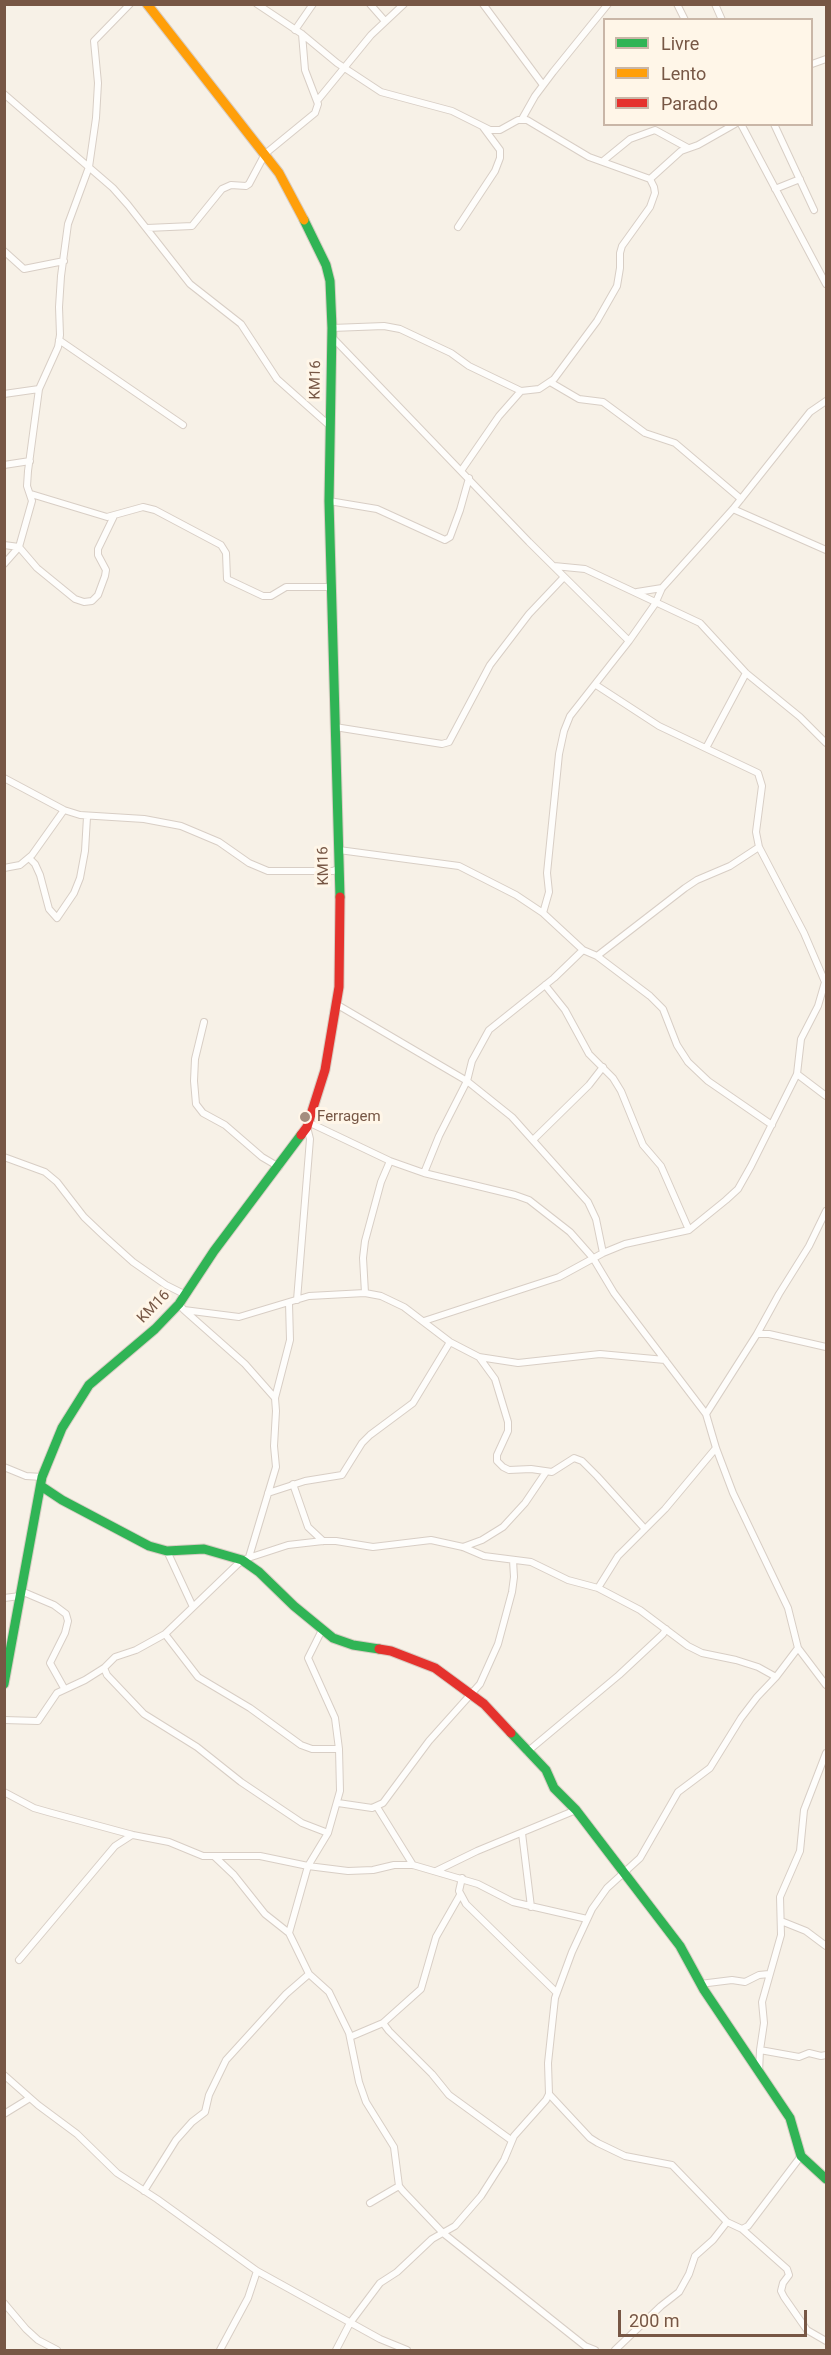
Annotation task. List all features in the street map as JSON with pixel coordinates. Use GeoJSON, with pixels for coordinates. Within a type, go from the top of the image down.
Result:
{"type":"FeatureCollection","features":[{"type":"Feature","properties":{"kind":"street"},"geometry":{"type":"LineString","coordinates":[[4,564],[19,548],[30,514],[31,494],[27,486],[39,389],[59,340],[59,307],[68,224],[88,167],[96,118],[98,83],[94,40],[130,4]]}},
{"type":"Feature","properties":{"kind":"street","name":"KM16"},"geometry":{"type":"LineString","coordinates":[[4,1684],[41,1482],[62,1428],[88,1385],[182,1307],[186,1295],[214,1251],[279,1167],[307,1125],[325,1070],[341,958],[336,727],[330,587],[332,332],[330,281],[326,265],[279,173],[147,4]]}},
{"type":"Feature","properties":{"kind":"street"},"geometry":{"type":"LineString","coordinates":[[257,4],[302,34],[344,68],[381,92],[452,111],[490,130],[500,130],[522,119],[543,85],[608,4]]}},
{"type":"Feature","properties":{"kind":"street"},"geometry":{"type":"LineString","coordinates":[[295,30],[313,4]]}},
{"type":"Feature","properties":{"kind":"street"},"geometry":{"type":"LineString","coordinates":[[370,4],[384,20]]}},
{"type":"Feature","properties":{"kind":"street"},"geometry":{"type":"LineString","coordinates":[[317,101],[384,20],[404,4]]}},
{"type":"Feature","properties":{"kind":"street"},"geometry":{"type":"LineString","coordinates":[[483,4],[543,85]]}},
{"type":"Feature","properties":{"kind":"street"},"geometry":{"type":"LineString","coordinates":[[677,4],[684,18]]}},
{"type":"Feature","properties":{"kind":"street"},"geometry":{"type":"LineString","coordinates":[[715,4],[722,18]]}},
{"type":"Feature","properties":{"kind":"street"},"geometry":{"type":"LineString","coordinates":[[147,228],[192,226],[222,189],[231,185],[246,186],[249,184],[265,154],[315,113],[318,108],[317,101],[306,70],[302,34]]}},
{"type":"Feature","properties":{"kind":"street"},"geometry":{"type":"LineString","coordinates":[[4,94],[113,188],[190,284],[241,324],[277,379],[330,426]]}},
{"type":"Feature","properties":{"kind":"street"},"geometry":{"type":"LineString","coordinates":[[332,332],[378,326],[400,329],[451,353],[469,366],[521,391],[539,389],[550,382],[590,332],[617,285],[622,246],[644,216],[653,199],[654,187],[650,179],[589,157],[536,124],[522,119]]}},
{"type":"Feature","properties":{"kind":"street"},"geometry":{"type":"LineString","coordinates":[[458,227],[495,171],[500,158],[500,150],[483,126]]}},
{"type":"Feature","properties":{"kind":"street"},"geometry":{"type":"LineString","coordinates":[[650,179],[675,155],[731,126]]}},
{"type":"Feature","properties":{"kind":"street"},"geometry":{"type":"LineString","coordinates":[[742,126],[826,284]]}},
{"type":"Feature","properties":{"kind":"street"},"geometry":{"type":"LineString","coordinates":[[775,126],[814,210]]}},
{"type":"Feature","properties":{"kind":"street"},"geometry":{"type":"LineString","coordinates":[[603,161],[630,139],[655,130],[688,148]]}},
{"type":"Feature","properties":{"kind":"street"},"geometry":{"type":"LineString","coordinates":[[775,189],[800,179]]}},
{"type":"Feature","properties":{"kind":"street"},"geometry":{"type":"LineString","coordinates":[[4,250],[24,269],[64,261]]}},
{"type":"Feature","properties":{"kind":"street"},"geometry":{"type":"LineString","coordinates":[[332,332],[461,471],[629,641]]}},
{"type":"Feature","properties":{"kind":"street"},"geometry":{"type":"LineString","coordinates":[[59,340],[183,425]]}},
{"type":"Feature","properties":{"kind":"street"},"geometry":{"type":"LineString","coordinates":[[550,382],[579,399],[603,402],[645,433],[675,443],[741,499]]}},
{"type":"Feature","properties":{"kind":"street"},"geometry":{"type":"LineString","coordinates":[[4,394],[39,389]]}},
{"type":"Feature","properties":{"kind":"street"},"geometry":{"type":"LineString","coordinates":[[461,471],[499,416],[521,391]]}},
{"type":"Feature","properties":{"kind":"street"},"geometry":{"type":"LineString","coordinates":[[543,913],[549,892],[548,858],[559,754],[570,716],[656,604],[662,588],[733,509],[810,412],[826,401]]}},
{"type":"Feature","properties":{"kind":"street"},"geometry":{"type":"LineString","coordinates":[[4,465],[30,461]]}},
{"type":"Feature","properties":{"kind":"street"},"geometry":{"type":"LineString","coordinates":[[329,501],[377,509],[445,540],[450,537],[469,478]]}},
{"type":"Feature","properties":{"kind":"street"},"geometry":{"type":"LineString","coordinates":[[31,494],[96,514],[114,516],[148,507],[221,544],[225,549],[227,579],[263,596],[272,596],[286,587],[330,587]]}},
{"type":"Feature","properties":{"kind":"street"},"geometry":{"type":"LineString","coordinates":[[733,509],[826,550]]}},
{"type":"Feature","properties":{"kind":"street"},"geometry":{"type":"LineString","coordinates":[[4,545],[19,548],[38,568],[75,599],[84,602],[92,601],[98,595],[106,570],[98,555],[98,549],[114,516]]}},
{"type":"Feature","properties":{"kind":"street"},"geometry":{"type":"LineString","coordinates":[[554,566],[581,567],[706,627],[746,673],[800,717],[826,743]]}},
{"type":"Feature","properties":{"kind":"street"},"geometry":{"type":"LineString","coordinates":[[336,727],[442,744],[449,742],[490,665],[529,614],[564,577]]}},
{"type":"Feature","properties":{"kind":"street"},"geometry":{"type":"LineString","coordinates":[[637,592],[662,588]]}},
{"type":"Feature","properties":{"kind":"street"},"geometry":{"type":"LineString","coordinates":[[706,748],[746,673]]}},
{"type":"Feature","properties":{"kind":"street"},"geometry":{"type":"LineString","coordinates":[[424,1321],[559,1277],[625,1244],[689,1230],[726,1200],[738,1189],[797,1074],[801,1039],[818,1006],[825,982],[824,975],[815,961],[804,933],[759,847],[756,832],[761,807],[760,777],[756,771],[644,717],[596,685]]}},
{"type":"Feature","properties":{"kind":"street"},"geometry":{"type":"LineString","coordinates":[[4,778],[64,810],[87,817],[125,817],[181,826],[219,842],[249,863],[268,871],[333,872],[340,868]]}},
{"type":"Feature","properties":{"kind":"street"},"geometry":{"type":"LineString","coordinates":[[4,868],[20,865],[29,858],[64,810]]}},
{"type":"Feature","properties":{"kind":"street"},"geometry":{"type":"LineString","coordinates":[[29,858],[40,875],[49,909],[57,918],[80,878],[85,851],[87,817]]}},
{"type":"Feature","properties":{"kind":"street"},"geometry":{"type":"LineString","coordinates":[[597,956],[685,888],[697,880],[730,866],[759,847]]}},
{"type":"Feature","properties":{"kind":"street"},"geometry":{"type":"LineString","coordinates":[[339,850],[459,866],[496,883],[543,913],[583,950],[597,956],[650,996],[663,1009],[677,1045],[688,1062],[699,1073],[772,1125]]}},
{"type":"Feature","properties":{"kind":"street"},"geometry":{"type":"LineString","coordinates":[[424,1173],[438,1136],[467,1081],[472,1061],[489,1030],[545,985],[583,950]]}},
{"type":"Feature","properties":{"kind":"street"},"geometry":{"type":"LineString","coordinates":[[545,985],[565,1010],[589,1054],[612,1078],[628,1104],[643,1145],[661,1166],[689,1230]]}},
{"type":"Feature","properties":{"kind":"street"},"geometry":{"type":"LineString","coordinates":[[336,1004],[467,1081],[512,1117],[588,1202],[596,1219],[603,1253]]}},
{"type":"Feature","properties":{"kind":"street"},"geometry":{"type":"LineString","coordinates":[[818,1006],[826,1008]]}},
{"type":"Feature","properties":{"kind":"street"},"geometry":{"type":"LineString","coordinates":[[204,1022],[195,1059],[196,1104],[202,1113],[225,1125],[262,1157],[279,1167]]}},
{"type":"Feature","properties":{"kind":"street"},"geometry":{"type":"LineString","coordinates":[[534,1140],[589,1085],[603,1067]]}},
{"type":"Feature","properties":{"kind":"street"},"geometry":{"type":"LineString","coordinates":[[797,1074],[826,1096]]}},
{"type":"Feature","properties":{"kind":"street"},"geometry":{"type":"LineString","coordinates":[[307,1125],[390,1161],[424,1173],[529,1200],[570,1232],[593,1258],[614,1293],[706,1414],[716,1448],[750,1531],[788,1608],[798,1648],[826,1685]]}},
{"type":"Feature","properties":{"kind":"street"},"geometry":{"type":"LineString","coordinates":[[297,1300],[310,1139],[307,1125]]}},
{"type":"Feature","properties":{"kind":"street"},"geometry":{"type":"LineString","coordinates":[[4,1157],[45,1172],[57,1182],[84,1217],[133,1262],[166,1285],[186,1295]]}},
{"type":"Feature","properties":{"kind":"street"},"geometry":{"type":"LineString","coordinates":[[365,1293],[363,1258],[365,1241],[381,1182],[390,1161]]}},
{"type":"Feature","properties":{"kind":"street"},"geometry":{"type":"LineString","coordinates":[[706,1414],[757,1335],[779,1294],[824,1223],[826,1211]]}},
{"type":"Feature","properties":{"kind":"street"},"geometry":{"type":"LineString","coordinates":[[182,1307],[239,1317],[309,1296],[365,1293],[381,1296],[404,1307],[450,1342],[478,1357],[518,1363],[600,1354],[665,1360]]}},
{"type":"Feature","properties":{"kind":"street"},"geometry":{"type":"LineString","coordinates":[[246,1559],[276,1467],[274,1398],[290,1340],[289,1303]]}},
{"type":"Feature","properties":{"kind":"street"},"geometry":{"type":"LineString","coordinates":[[182,1307],[244,1364],[274,1398]]}},
{"type":"Feature","properties":{"kind":"street"},"geometry":{"type":"LineString","coordinates":[[757,1335],[769,1334],[826,1347]]}},
{"type":"Feature","properties":{"kind":"street"},"geometry":{"type":"LineString","coordinates":[[268,1493],[293,1484],[342,1475],[362,1443],[370,1435],[413,1404],[450,1342]]}},
{"type":"Feature","properties":{"kind":"street"},"geometry":{"type":"LineString","coordinates":[[478,1357],[495,1379],[508,1422],[508,1431],[497,1455],[497,1461],[509,1470],[531,1469],[546,1472],[552,1472],[573,1458],[582,1461],[645,1529]]}},
{"type":"Feature","properties":{"kind":"street"},"geometry":{"type":"LineString","coordinates":[[598,1588],[618,1556],[645,1529],[716,1448]]}},
{"type":"Feature","properties":{"kind":"street"},"geometry":{"type":"LineString","coordinates":[[4,1467],[41,1482],[62,1500],[135,1539],[167,1551],[204,1549],[246,1559],[322,1630],[338,1640],[391,1651],[435,1668],[472,1694],[496,1716],[546,1770],[558,1792],[576,1810],[680,1946],[700,1983],[790,2118],[801,2156],[826,2179]]}},
{"type":"Feature","properties":{"kind":"street"},"geometry":{"type":"LineString","coordinates":[[463,1547],[482,1540],[503,1527],[525,1503],[546,1472]]}},
{"type":"Feature","properties":{"kind":"street"},"geometry":{"type":"LineString","coordinates":[[293,1484],[308,1527],[323,1541]]}},
{"type":"Feature","properties":{"kind":"street"},"geometry":{"type":"LineString","coordinates":[[4,1720],[38,1721],[52,1699],[64,1688],[85,1680],[104,1668],[115,1657],[136,1650],[165,1634],[246,1559],[288,1545],[323,1541],[374,1547],[431,1540],[463,1547],[484,1556],[531,1562],[568,1580],[598,1588],[640,1610],[688,1646],[702,1653],[758,1667],[776,1677]]}},
{"type":"Feature","properties":{"kind":"street"},"geometry":{"type":"LineString","coordinates":[[167,1551],[193,1607]]}},
{"type":"Feature","properties":{"kind":"street"},"geometry":{"type":"LineString","coordinates":[[338,1803],[377,1808],[429,1741],[472,1694],[488,1670],[498,1644],[514,1577],[513,1560]]}},
{"type":"Feature","properties":{"kind":"street"},"geometry":{"type":"LineString","coordinates":[[4,1598],[20,1594],[54,1605],[66,1614],[68,1621],[65,1634],[50,1664],[64,1688]]}},
{"type":"Feature","properties":{"kind":"street"},"geometry":{"type":"LineString","coordinates":[[527,1752],[619,1675],[666,1629]]}},
{"type":"Feature","properties":{"kind":"street"},"geometry":{"type":"LineString","coordinates":[[289,1933],[308,1866],[328,1833],[338,1803],[339,1749],[333,1711],[308,1658],[322,1630]]}},
{"type":"Feature","properties":{"kind":"street"},"geometry":{"type":"LineString","coordinates":[[165,1634],[198,1677],[250,1708],[301,1745],[312,1749],[339,1749]]}},
{"type":"Feature","properties":{"kind":"street"},"geometry":{"type":"LineString","coordinates":[[336,2350],[350,2323],[380,2283],[398,2272],[432,2239],[455,2226],[481,2196],[504,2160],[511,2140],[544,2104],[549,2094],[548,2063],[556,1992],[597,1899],[640,1858],[678,1792],[710,1768],[741,1718],[798,1648]]}},
{"type":"Feature","properties":{"kind":"street"},"geometry":{"type":"LineString","coordinates":[[104,1668],[144,1714],[197,1747],[241,1782],[302,1823],[328,1833]]}},
{"type":"Feature","properties":{"kind":"street"},"geometry":{"type":"LineString","coordinates":[[759,2074],[764,2023],[762,2002],[781,1935],[780,1897],[800,1851],[804,1810],[826,1753]]}},
{"type":"Feature","properties":{"kind":"street"},"geometry":{"type":"LineString","coordinates":[[4,1792],[41,1810],[133,1835],[169,1842],[189,1851],[215,1857],[260,1856],[308,1866],[355,1871],[374,1870],[394,1865],[413,1865],[462,1878],[502,1898],[531,1907],[587,1919]]}},
{"type":"Feature","properties":{"kind":"street"},"geometry":{"type":"LineString","coordinates":[[377,1808],[413,1865]]}},
{"type":"Feature","properties":{"kind":"street"},"geometry":{"type":"LineString","coordinates":[[436,1872],[576,1810]]}},
{"type":"Feature","properties":{"kind":"street"},"geometry":{"type":"LineString","coordinates":[[522,1833],[531,1907]]}},
{"type":"Feature","properties":{"kind":"street"},"geometry":{"type":"LineString","coordinates":[[19,1960],[114,1846],[133,1835]]}},
{"type":"Feature","properties":{"kind":"street"},"geometry":{"type":"LineString","coordinates":[[215,1857],[234,1875],[265,1914],[289,1933],[309,1974],[329,1992],[346,2024],[366,2102],[394,2147],[399,2186],[443,2232],[585,2346],[595,2350]]}},
{"type":"Feature","properties":{"kind":"street"},"geometry":{"type":"LineString","coordinates":[[350,2037],[383,2023],[421,1989],[436,1937],[460,1895],[462,1878]]}},
{"type":"Feature","properties":{"kind":"street"},"geometry":{"type":"LineString","coordinates":[[460,1895],[474,1913],[556,1992]]}},
{"type":"Feature","properties":{"kind":"street"},"geometry":{"type":"LineString","coordinates":[[781,1920],[806,1930],[826,1946]]}},
{"type":"Feature","properties":{"kind":"street"},"geometry":{"type":"LineString","coordinates":[[144,2191],[176,2140],[205,2112],[209,2095],[226,2060],[286,1994],[309,1974]]}},
{"type":"Feature","properties":{"kind":"street"},"geometry":{"type":"LineString","coordinates":[[700,1983],[732,1980],[745,1982],[759,1975],[769,1974]]}},
{"type":"Feature","properties":{"kind":"street"},"geometry":{"type":"LineString","coordinates":[[383,2023],[449,2095],[511,2140]]}},
{"type":"Feature","properties":{"kind":"street"},"geometry":{"type":"LineString","coordinates":[[760,2050],[799,2057],[809,2053],[826,2055]]}},
{"type":"Feature","properties":{"kind":"street"},"geometry":{"type":"LineString","coordinates":[[4,2075],[77,2134],[117,2174],[257,2271],[350,2323],[407,2350]]}},
{"type":"Feature","properties":{"kind":"street"},"geometry":{"type":"LineString","coordinates":[[549,2094],[590,2138],[598,2143],[625,2156],[672,2164],[728,2222],[742,2229],[787,2269],[789,2275],[783,2283],[784,2297],[807,2330],[826,2341]]}},
{"type":"Feature","properties":{"kind":"street"},"geometry":{"type":"LineString","coordinates":[[4,2114],[30,2098]]}},
{"type":"Feature","properties":{"kind":"street"},"geometry":{"type":"LineString","coordinates":[[742,2229],[748,2226],[801,2156]]}},
{"type":"Feature","properties":{"kind":"street"},"geometry":{"type":"LineString","coordinates":[[370,2203],[399,2186]]}},
{"type":"Feature","properties":{"kind":"street"},"geometry":{"type":"LineString","coordinates":[[615,2350],[679,2292],[690,2274],[693,2260],[728,2222]]}},
{"type":"Feature","properties":{"kind":"street"},"geometry":{"type":"LineString","coordinates":[[220,2350],[248,2298],[257,2271]]}},
{"type":"Feature","properties":{"kind":"street"},"geometry":{"type":"LineString","coordinates":[[4,2303],[38,2340],[57,2350]]}},
{"type":"Feature","properties":{"kind":"traffic: fast"},"geometry":{"type":"LineString","coordinates":[[304,220],[326,265],[330,281],[332,328],[329,501],[340,897]]}},
{"type":"Feature","properties":{"kind":"traffic: fast"},"geometry":{"type":"LineString","coordinates":[[4,1684],[42,1477],[62,1428],[89,1385],[155,1329],[179,1304],[214,1251],[301,1135]]}},
{"type":"Feature","properties":{"kind":"traffic: fast"},"geometry":{"type":"LineString","coordinates":[[41,1486],[62,1500],[149,1546],[167,1551],[204,1549],[242,1560],[259,1572],[294,1606],[333,1638],[353,1645],[379,1649]]}},
{"type":"Feature","properties":{"kind":"traffic: fast"},"geometry":{"type":"LineString","coordinates":[[511,1733],[546,1770],[554,1788],[576,1810],[680,1946],[704,1990],[790,2118],[801,2156],[826,2179]]}},
{"type":"Feature","properties":{"kind":"traffic: slow"},"geometry":{"type":"LineString","coordinates":[[147,4],[279,173],[304,220]]}},
{"type":"Feature","properties":{"kind":"traffic: jam"},"geometry":{"type":"LineString","coordinates":[[301,1135],[307,1127],[325,1070],[339,987],[340,897]]}},
{"type":"Feature","properties":{"kind":"traffic: jam"},"geometry":{"type":"LineString","coordinates":[[379,1649],[391,1651],[435,1668],[484,1704],[511,1733]]}},
{"type":"Feature","properties":{"kind":"place","name":"Ferragem"},"geometry":{"type":"Point","coordinates":[305,1117]}}]}
